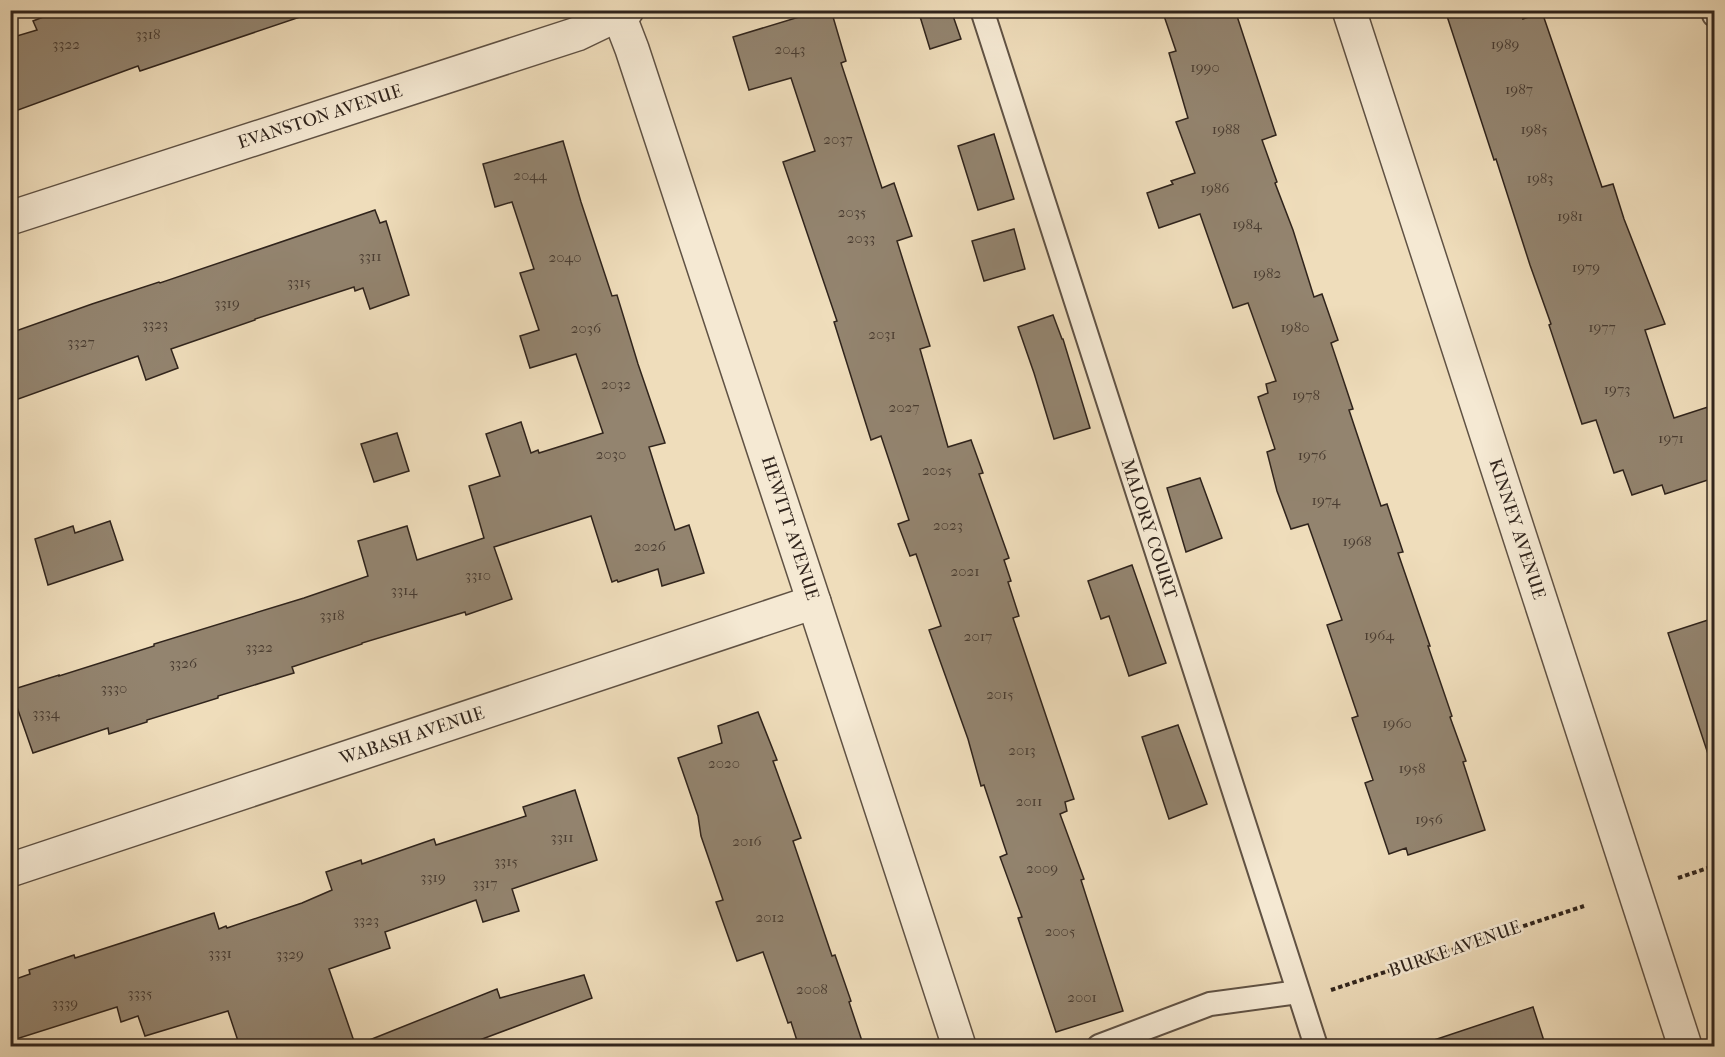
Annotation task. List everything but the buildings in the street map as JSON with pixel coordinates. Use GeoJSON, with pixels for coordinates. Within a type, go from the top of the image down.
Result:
{"type":"FeatureCollection","features":[{"type":"Feature","properties":{"kind":"street","name":"KINNEY AVENUE"},"geometry":{"type":"LineString","coordinates":[[1349,10],[1685,1047]]}},
{"type":"Feature","properties":{"kind":"street","name":"EVANSTON AVENUE"},"geometry":{"type":"LineString","coordinates":[[10,218],[578,34],[621,12]]}},
{"type":"Feature","properties":{"kind":"street","name":"HEWITT AVENUE"},"geometry":{"type":"LineString","coordinates":[[621,12],[958,1047]]}},
{"type":"Feature","properties":{"kind":"street","name":"WABASH AVENUE"},"geometry":{"type":"LineString","coordinates":[[10,870],[814,602]]}},
{"type":"Feature","properties":{"kind":"lane","name":"MALORY COURT"},"geometry":{"type":"LineString","coordinates":[[982,10],[1316,1047]]}},
{"type":"Feature","properties":{"kind":"lane"},"geometry":{"type":"LineString","coordinates":[[1713,10],[1714,15]]}},
{"type":"Feature","properties":{"kind":"lane"},"geometry":{"type":"LineString","coordinates":[[1099,1047],[1210,1004],[1298,992]]}},
{"type":"Feature","properties":{"kind":"path"},"geometry":{"type":"LineString","coordinates":[[1678,878],[1714,866]]}},
{"type":"Feature","properties":{"kind":"path","name":"BURKE AVENUE"},"geometry":{"type":"LineString","coordinates":[[1327,991],[1584,906]]}}]}
